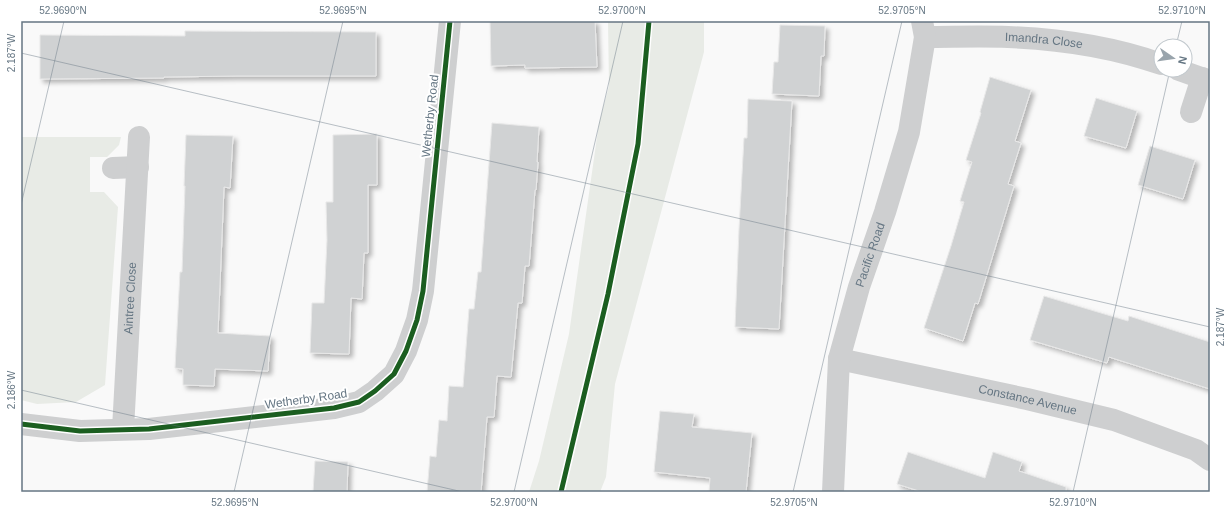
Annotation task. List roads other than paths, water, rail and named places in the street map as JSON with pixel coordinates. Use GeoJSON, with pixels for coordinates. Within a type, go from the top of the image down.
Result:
{"type":"FeatureCollection","features":[{"type":"Feature","properties":{"kind":"street","name":"Wetherby Road"},"geometry":{"type":"LineString","coordinates":[[21,424],[80,431],[149,429],[334,408],[359,402],[375,391],[394,374],[406,351],[417,320],[423,291],[450,21]]}},
{"type":"Feature","properties":{"kind":"street","name":"Imandra Close"},"geometry":{"type":"LineString","coordinates":[[924,29],[1069,42],[1142,57],[1153,61]]}},
{"type":"Feature","properties":{"kind":"street","name":"Pacific Road"},"geometry":{"type":"LineString","coordinates":[[834,492],[839,359],[859,287],[885,212],[909,132],[924,29]]}},
{"type":"Feature","properties":{"kind":"street"},"geometry":{"type":"LineString","coordinates":[[1191,112],[1206,79],[1193,75]]}},
{"type":"Feature","properties":{"kind":"street","name":"Aintree Close"},"geometry":{"type":"LineString","coordinates":[[122,429],[139,138]]}},
{"type":"Feature","properties":{"kind":"street"},"geometry":{"type":"LineString","coordinates":[[113,168],[138,167]]}},
{"type":"Feature","properties":{"kind":"street","name":"Constance Avenue"},"geometry":{"type":"LineString","coordinates":[[839,359],[1027,399],[1114,420],[1196,450],[1210,460]]}}]}
